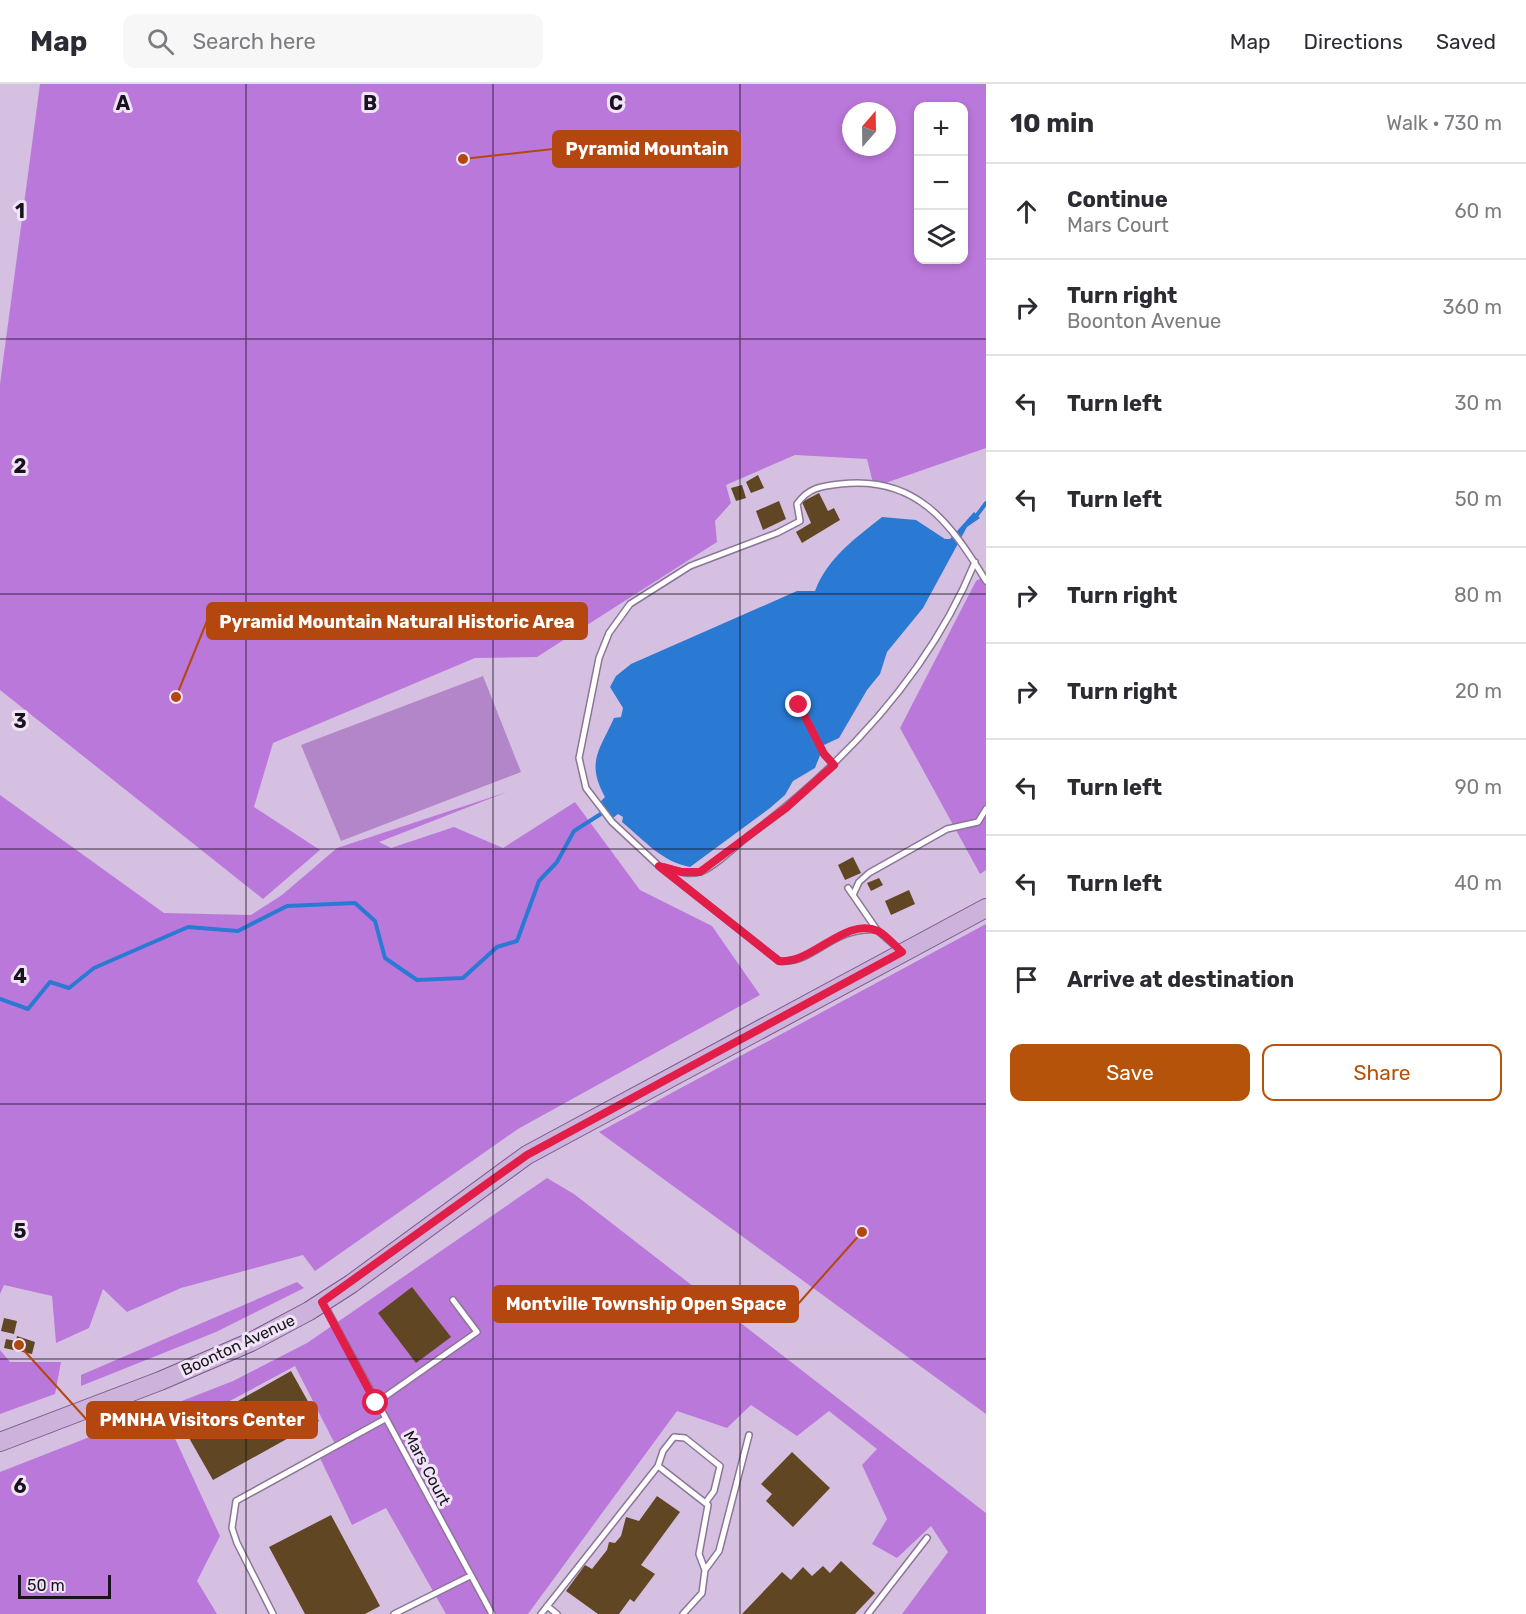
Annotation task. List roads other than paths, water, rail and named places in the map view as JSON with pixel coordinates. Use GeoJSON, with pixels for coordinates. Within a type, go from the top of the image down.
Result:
{"type":"FeatureCollection","features":[{"type":"Feature","properties":{"kind":"main road","name":"Boonton Avenue"},"geometry":{"type":"LineString","coordinates":[[0,1442],[124,1395],[241,1346],[322,1302],[527,1155],[986,908]]}},
{"type":"Feature","properties":{"kind":"lane"},"geometry":{"type":"LineString","coordinates":[[877,930],[852,931],[837,936],[797,960],[779,961],[659,866],[612,822],[586,788],[579,758],[599,658],[609,633],[630,604],[690,566],[777,533],[800,521],[796,504],[806,491],[829,485],[861,482],[896,489],[924,501],[962,541],[986,580]]}},
{"type":"Feature","properties":{"kind":"lane"},"geometry":{"type":"LineString","coordinates":[[659,866],[682,872],[700,872],[786,808],[834,765],[866,733],[952,615],[975,562]]}},
{"type":"Feature","properties":{"kind":"lane"},"geometry":{"type":"LineString","coordinates":[[799,705],[824,754],[834,765]]}},
{"type":"Feature","properties":{"kind":"lane"},"geometry":{"type":"LineString","coordinates":[[853,895],[859,882],[869,873],[947,828],[978,822],[986,809]]}},
{"type":"Feature","properties":{"kind":"lane"},"geometry":{"type":"LineString","coordinates":[[849,888],[877,930],[902,952]]}},
{"type":"Feature","properties":{"kind":"lane"},"geometry":{"type":"LineString","coordinates":[[376,1403],[477,1332],[453,1300]]}},
{"type":"Feature","properties":{"kind":"lane","name":"Mars Court"},"geometry":{"type":"LineString","coordinates":[[322,1302],[490,1612]]}},
{"type":"Feature","properties":{"kind":"lane"},"geometry":{"type":"LineString","coordinates":[[273,1614],[237,1543],[232,1528],[236,1501],[385,1419]]}},
{"type":"Feature","properties":{"kind":"lane"},"geometry":{"type":"LineString","coordinates":[[705,1569],[719,1551],[749,1435]]}},
{"type":"Feature","properties":{"kind":"lane"},"geometry":{"type":"LineString","coordinates":[[541,1614],[635,1492],[658,1466],[663,1451],[674,1437],[685,1438],[720,1466],[714,1491],[706,1502]]}},
{"type":"Feature","properties":{"kind":"lane"},"geometry":{"type":"LineString","coordinates":[[658,1466],[706,1502],[708,1511],[699,1554],[705,1569],[702,1593],[683,1614]]}},
{"type":"Feature","properties":{"kind":"lane"},"geometry":{"type":"LineString","coordinates":[[868,1614],[927,1538]]}},
{"type":"Feature","properties":{"kind":"lane"},"geometry":{"type":"LineString","coordinates":[[394,1614],[470,1576]]}},
{"type":"Feature","properties":{"kind":"lane"},"geometry":{"type":"LineString","coordinates":[[547,1606],[557,1614]]}},
{"type":"Feature","properties":{"kind":"lane"},"geometry":{"type":"LineString","coordinates":[[482,1614],[490,1612]]}},
{"type":"Feature","properties":{"kind":"water"},"geometry":{"type":"Polygon","coordinates":[[[974,512],[980,518],[967,527],[923,608],[887,652],[880,674],[867,690],[839,738],[824,745],[815,768],[793,781],[785,795],[770,808],[690,867],[662,855],[622,822],[623,817],[618,814],[613,818],[600,802],[605,797],[596,775],[597,757],[614,718],[621,717],[623,708],[610,687],[616,676],[631,664],[797,591],[815,591],[835,558],[882,517],[916,520],[945,539],[950,539],[974,512]]]}},
{"type":"Feature","properties":{"kind":"waterway"},"geometry":{"type":"LineString","coordinates":[[977,515],[986,503]]}},
{"type":"Feature","properties":{"kind":"waterway"},"geometry":{"type":"LineString","coordinates":[[0,999],[28,1009],[50,982],[69,988],[94,968],[188,927],[238,931],[287,906],[355,903],[375,921],[385,958],[417,980],[463,978],[497,947],[517,941],[539,881],[557,862],[574,831],[607,810]]}},
{"type":"Feature","properties":{"kind":"place","name":"Pyramid Mountain"},"geometry":{"type":"Point","coordinates":[463,159]}},
{"type":"Feature","properties":{"kind":"place","name":"Pyramid Mountain Natural Historic Area"},"geometry":{"type":"Point","coordinates":[176,697]}},
{"type":"Feature","properties":{"kind":"place","name":"Montville Township Open Space"},"geometry":{"type":"Point","coordinates":[862,1232]}},
{"type":"Feature","properties":{"kind":"place","name":"PMNHA Visitors Center"},"geometry":{"type":"Point","coordinates":[19,1345]}}]}
